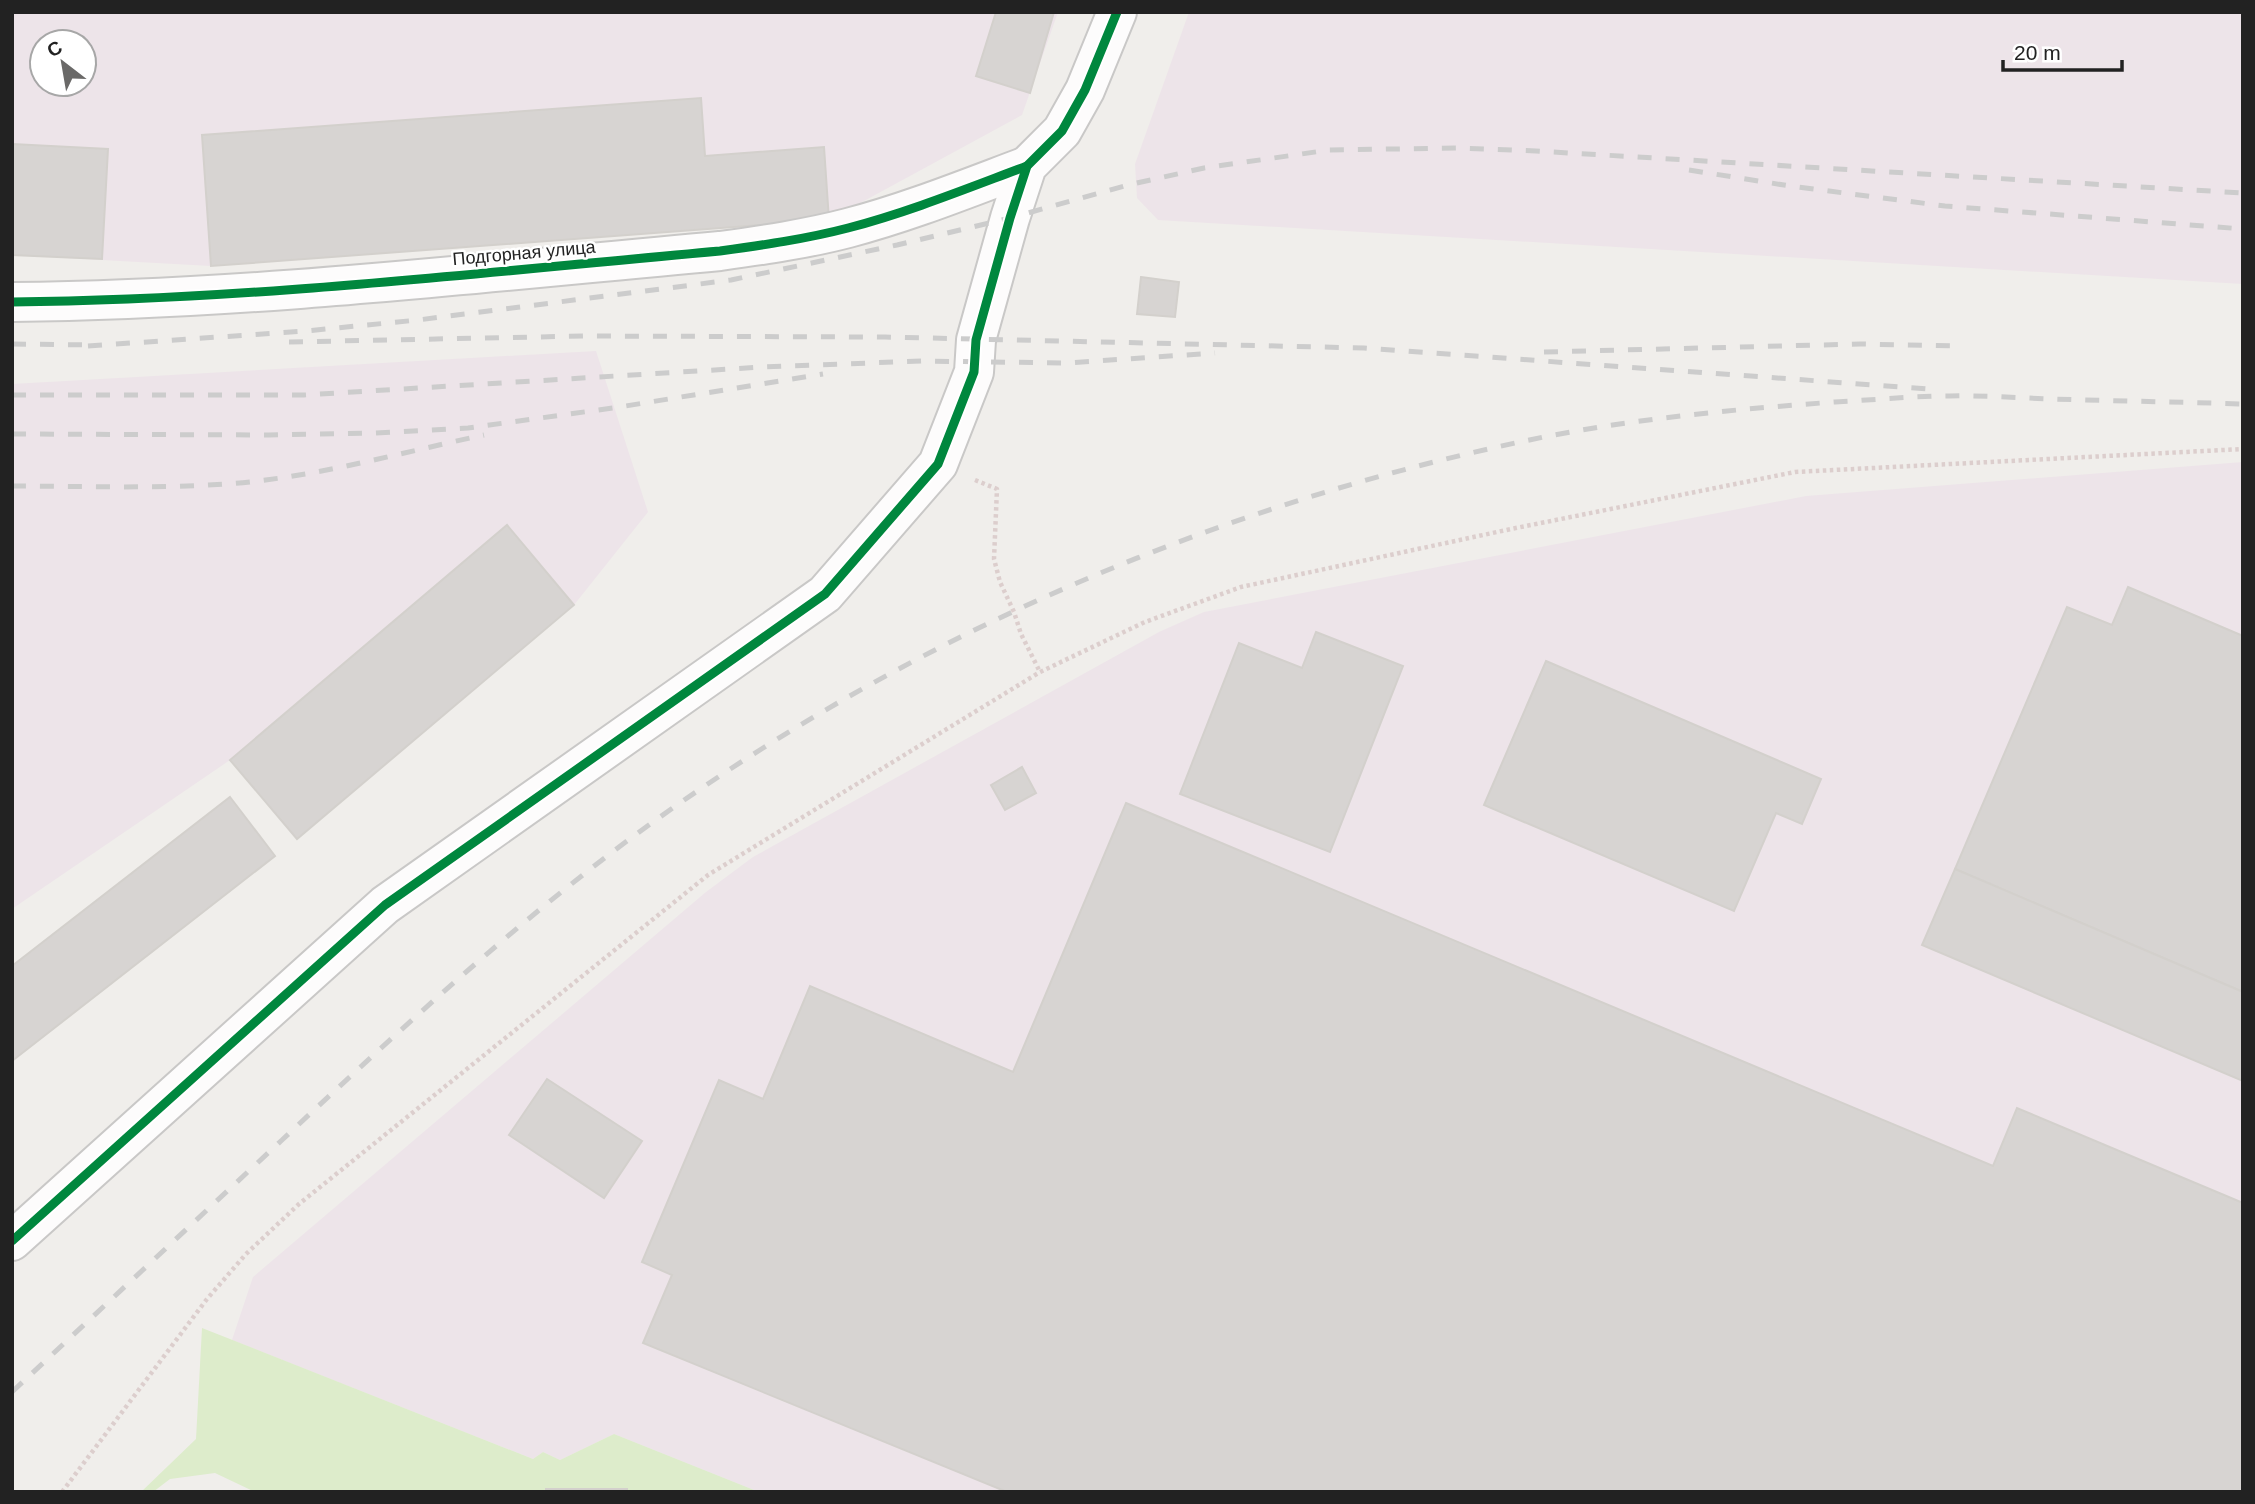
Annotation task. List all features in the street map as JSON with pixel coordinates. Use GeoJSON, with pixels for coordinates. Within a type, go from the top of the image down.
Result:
{"type":"FeatureCollection","features":[{"type":"Feature","properties":{"kind":"street"},"geometry":{"type":"LineString","coordinates":[[12,1241],[385,905],[825,594],[938,464],[974,372],[976,340],[1027,166],[1062,131],[1085,90],[1117,12]]}},
{"type":"Feature","properties":{"kind":"street","name":"Подгорная улица"},"geometry":{"type":"LineString","coordinates":[[12,302],[277,291],[771,244],[846,229],[897,214],[1027,166]]}},
{"type":"Feature","properties":{"kind":"path"},"geometry":{"type":"LineString","coordinates":[[62,1492],[207,1299],[246,1254],[299,1205],[708,875],[1040,672],[1144,622],[1241,587],[1795,472],[2243,449]]}},
{"type":"Feature","properties":{"kind":"path"},"geometry":{"type":"LineString","coordinates":[[938,464],[997,489],[994,559],[1000,582],[1021,634],[1040,672]]}},
{"type":"Feature","properties":{"kind":"shaded area"},"geometry":{"type":"Polygon","coordinates":[[[12,12],[1058,12],[1022,115],[829,220],[211,266],[12,255],[12,12]]]}},
{"type":"Feature","properties":{"kind":"shaded area"},"geometry":{"type":"Polygon","coordinates":[[[1189,12],[2243,12],[2243,284],[1158,220],[1137,198],[1135,164],[1189,12]]]}},
{"type":"Feature","properties":{"kind":"shaded area"},"geometry":{"type":"Polygon","coordinates":[[[596,351],[648,512],[574,605],[297,839],[230,760],[12,909],[12,384],[596,351]]]}},
{"type":"Feature","properties":{"kind":"shaded area"},"geometry":{"type":"Polygon","coordinates":[[[2243,462],[2243,1492],[759,1492],[614,1434],[560,1460],[543,1452],[533,1459],[232,1340],[253,1277],[706,892],[753,857],[1159,632],[1204,612],[1806,496],[2243,462]]]}},
{"type":"Feature","properties":{"kind":"green space"},"geometry":{"type":"Polygon","coordinates":[[[202,1328],[533,1459],[543,1452],[560,1460],[614,1434],[759,1492],[547,1489],[546,1492],[255,1492],[215,1473],[170,1479],[153,1492],[141,1492],[196,1439],[202,1328]]]}},
{"type":"Feature","properties":{"kind":"building"},"geometry":{"type":"Polygon","coordinates":[[[996,12],[1054,12],[1030,93],[976,76],[996,12]]]}},
{"type":"Feature","properties":{"kind":"building"},"geometry":{"type":"Polygon","coordinates":[[[701,98],[705,156],[824,147],[829,220],[211,266],[202,135],[701,98]]]}},
{"type":"Feature","properties":{"kind":"building"},"geometry":{"type":"Polygon","coordinates":[[[12,144],[108,149],[102,259],[12,255],[12,144]]]}},
{"type":"Feature","properties":{"kind":"building"},"geometry":{"type":"Polygon","coordinates":[[[1141,277],[1179,282],[1175,317],[1137,314],[1141,277]]]}},
{"type":"Feature","properties":{"kind":"building"},"geometry":{"type":"Polygon","coordinates":[[[507,525],[574,605],[297,839],[230,760],[507,525]]]}},
{"type":"Feature","properties":{"kind":"building"},"geometry":{"type":"Polygon","coordinates":[[[2128,587],[2243,636],[2243,992],[1955,869],[2067,607],[2112,625],[2128,587]]]}},
{"type":"Feature","properties":{"kind":"building"},"geometry":{"type":"Polygon","coordinates":[[[1316,632],[1403,666],[1330,852],[1180,794],[1239,643],[1302,668],[1316,632]]]}},
{"type":"Feature","properties":{"kind":"building"},"geometry":{"type":"Polygon","coordinates":[[[1546,661],[1821,779],[1802,824],[1776,813],[1734,911],[1484,805],[1546,661]]]}},
{"type":"Feature","properties":{"kind":"building"},"geometry":{"type":"Polygon","coordinates":[[[1022,767],[1036,793],[1005,810],[991,785],[1022,767]]]}},
{"type":"Feature","properties":{"kind":"building"},"geometry":{"type":"Polygon","coordinates":[[[230,797],[275,856],[12,1061],[12,966],[230,797]]]}},
{"type":"Feature","properties":{"kind":"building"},"geometry":{"type":"Polygon","coordinates":[[[1126,803],[1993,1166],[2017,1108],[2243,1203],[2243,1492],[1007,1492],[643,1343],[672,1275],[642,1262],[719,1080],[763,1099],[810,986],[1013,1072],[1126,803]]]}},
{"type":"Feature","properties":{"kind":"building"},"geometry":{"type":"Polygon","coordinates":[[[1955,869],[2243,992],[2243,1081],[1922,945],[1955,869]]]}},
{"type":"Feature","properties":{"kind":"building"},"geometry":{"type":"Polygon","coordinates":[[[547,1079],[642,1141],[604,1198],[509,1135],[547,1079]]]}},
{"type":"Feature","properties":{"kind":"building"},"geometry":{"type":"Polygon","coordinates":[[[546,1489],[627,1489],[627,1492],[546,1492],[546,1489]]]}},
{"type":"Feature","properties":{"kind":"railway"},"geometry":{"type":"LineString","coordinates":[[88,346],[306,331],[418,320],[731,280],[897,245],[1204,168],[1329,150],[1457,148],[1536,151],[2243,193]]}},
{"type":"Feature","properties":{"kind":"railway"},"geometry":{"type":"LineString","coordinates":[[1689,170],[1945,206],[2243,229]]}},
{"type":"Feature","properties":{"kind":"railway"},"geometry":{"type":"LineString","coordinates":[[289,342],[584,336],[885,337],[1364,348],[1929,389]]}},
{"type":"Feature","properties":{"kind":"railway"},"geometry":{"type":"LineString","coordinates":[[12,344],[96,345]]}},
{"type":"Feature","properties":{"kind":"railway"},"geometry":{"type":"LineString","coordinates":[[1544,352],[1860,344],[1960,346]]}},
{"type":"Feature","properties":{"kind":"railway"},"geometry":{"type":"LineString","coordinates":[[12,395],[304,395],[763,367],[922,361],[1066,363],[1215,353]]}},
{"type":"Feature","properties":{"kind":"railway"},"geometry":{"type":"LineString","coordinates":[[12,434],[269,435],[468,428],[823,374]]}},
{"type":"Feature","properties":{"kind":"railway"},"geometry":{"type":"LineString","coordinates":[[12,1392],[405,1026],[531,916],[619,847],[723,774],[831,707],[943,646],[1059,591],[1177,543],[1298,501],[1420,466],[1544,437],[1616,425],[1762,408],[1935,396],[2243,404]]}},
{"type":"Feature","properties":{"kind":"railway"},"geometry":{"type":"LineString","coordinates":[[12,486],[173,486],[259,481],[323,471],[484,435]]}},
{"type":"Feature","properties":{"kind":"cycle path"},"geometry":{"type":"LineString","coordinates":[[12,1241],[385,905],[825,594],[938,464],[974,372],[976,340],[1027,166],[1062,131],[1085,90],[1117,12]]}},
{"type":"Feature","properties":{"kind":"cycle path"},"geometry":{"type":"LineString","coordinates":[[12,302],[278,291],[720,251],[800,239],[871,222],[1027,166]]}}]}
